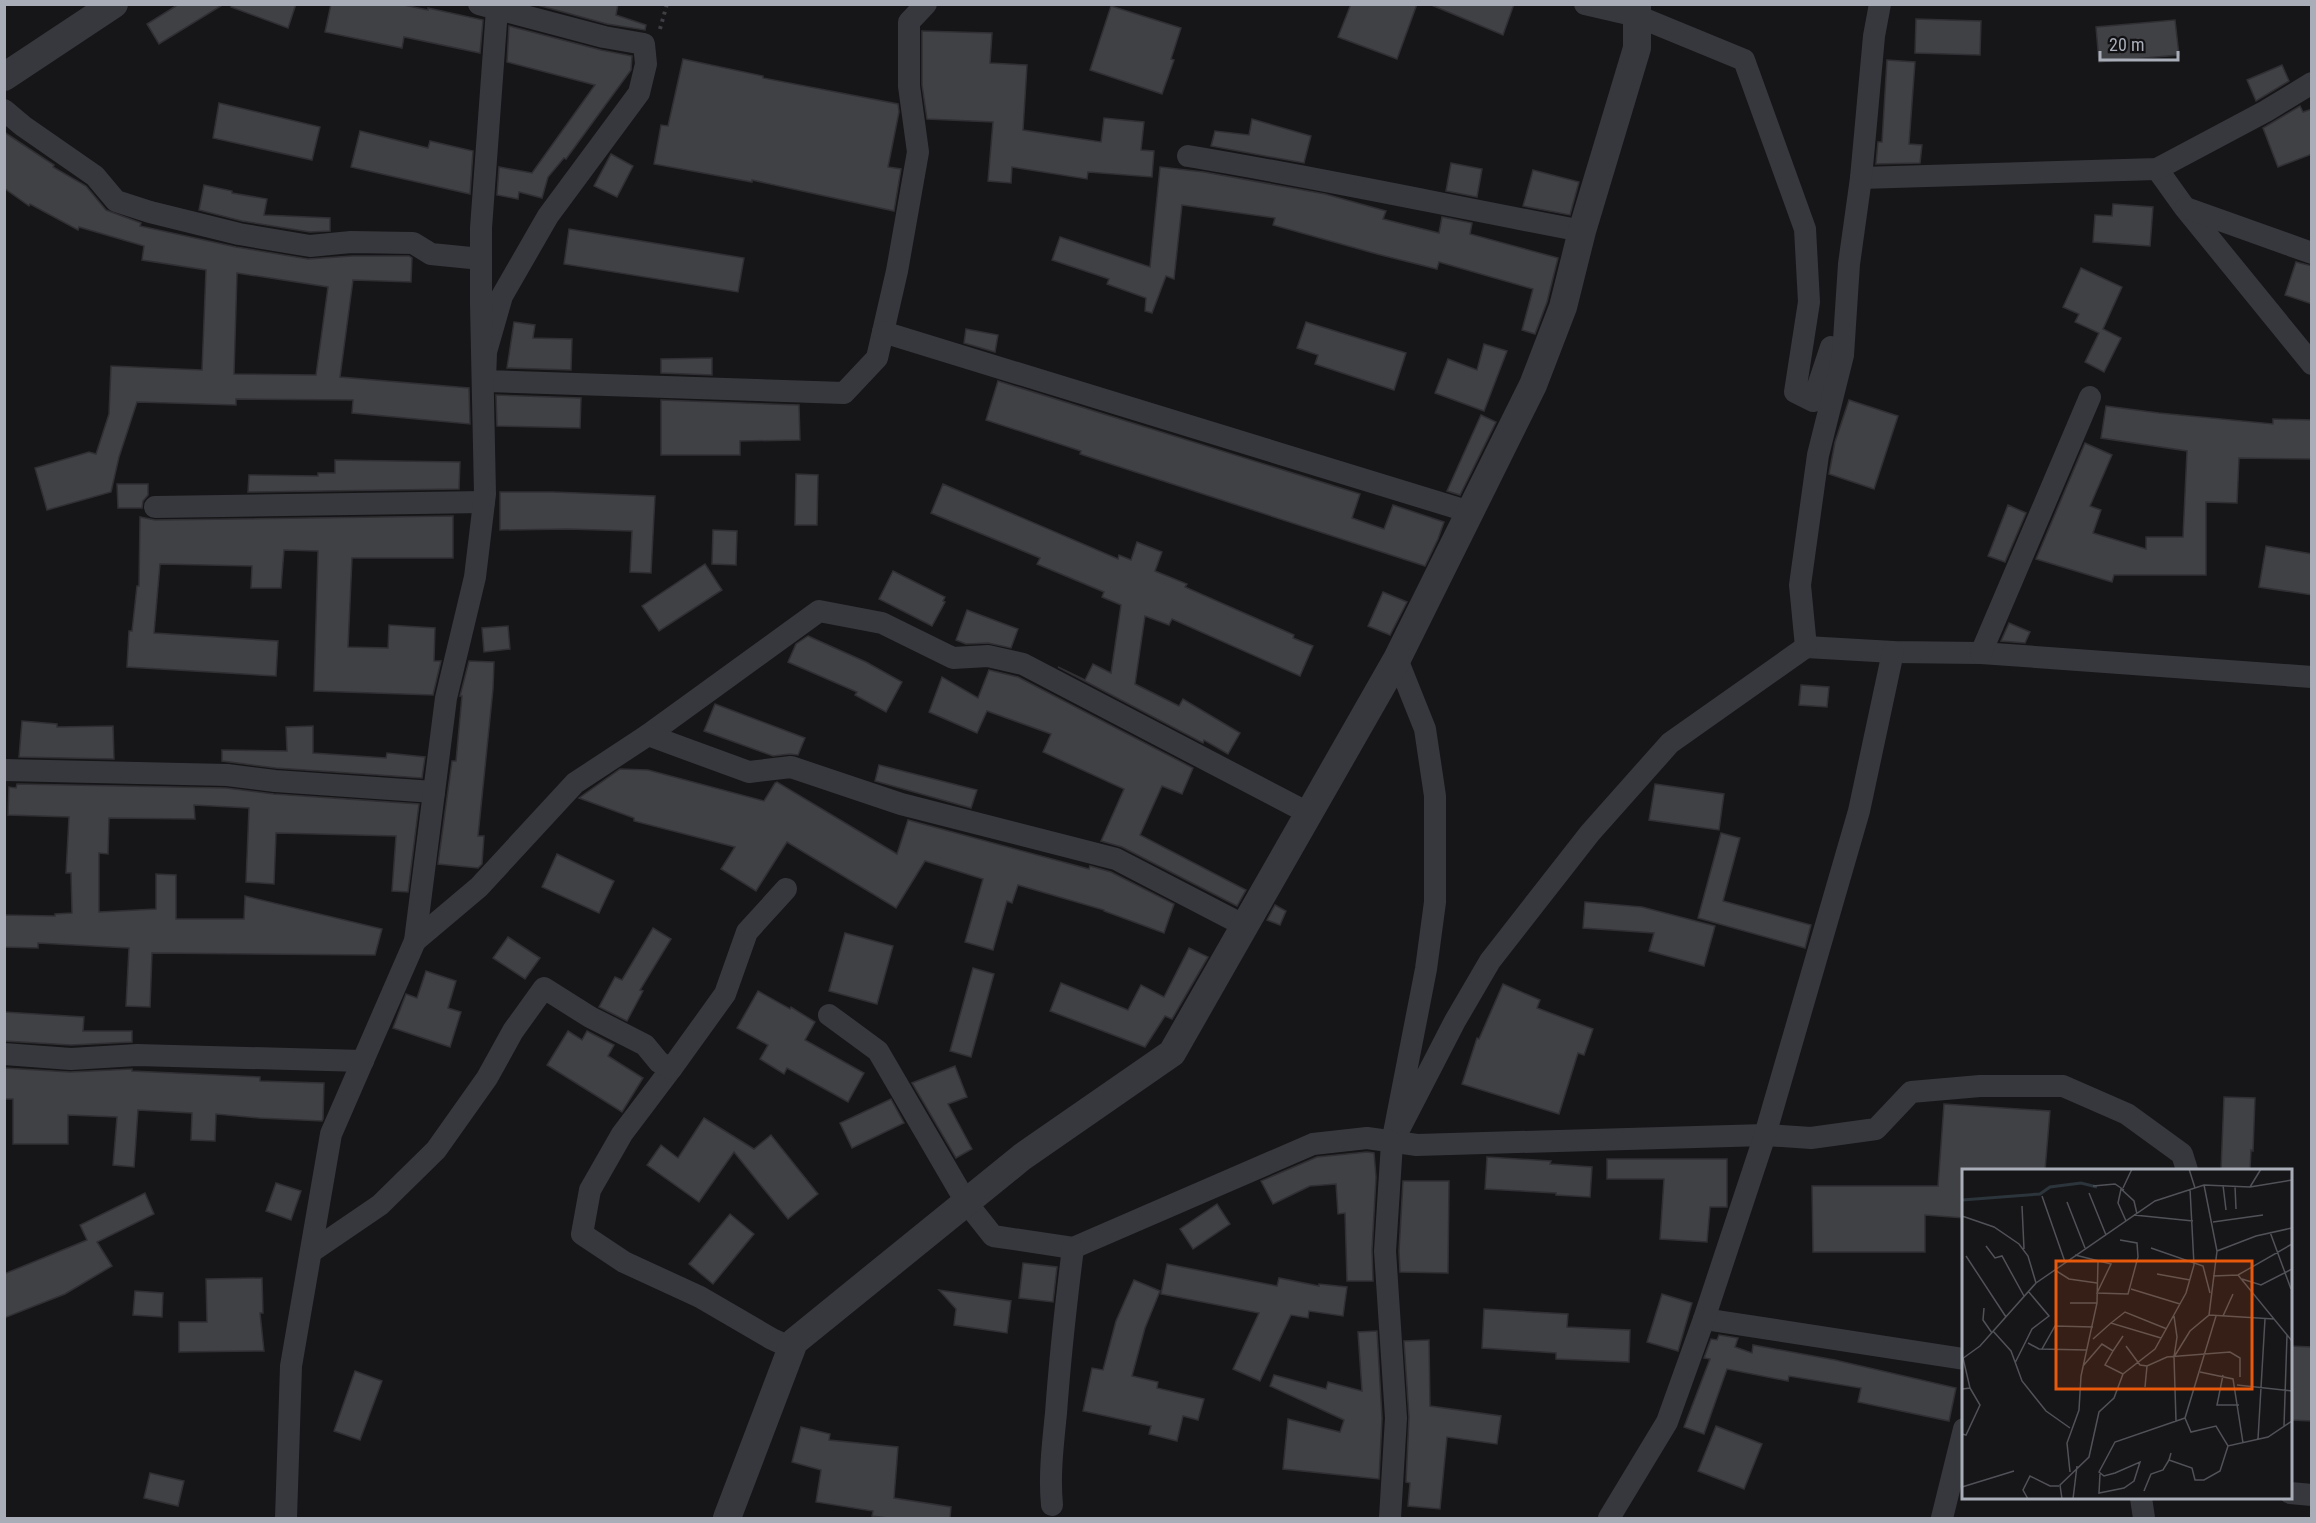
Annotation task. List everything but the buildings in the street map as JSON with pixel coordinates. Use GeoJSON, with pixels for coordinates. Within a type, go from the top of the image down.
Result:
{"type":"FeatureCollection","features":[{"type":"Feature","properties":{"kind":"street"},"geometry":{"type":"LineString","coordinates":[[286,1518],[291,1366],[331,1134],[415,942],[446,698],[475,577],[484,502],[481,228],[488,7],[604,37],[644,44],[646,64],[639,93],[548,216],[502,296],[486,352],[485,381],[844,393],[877,358],[897,271],[918,152],[909,86],[909,22],[926,4]]}},
{"type":"Feature","properties":{"kind":"street"},"geometry":{"type":"LineString","coordinates":[[1585,4],[1637,10],[1744,60],[1805,229],[1809,302],[1795,392],[1813,401],[1846,300]]}},
{"type":"Feature","properties":{"kind":"street"},"geometry":{"type":"LineString","coordinates":[[1806,647],[1800,585],[1818,455],[1843,355],[1849,264],[1861,178],[1874,36],[1880,4]]}},
{"type":"Feature","properties":{"kind":"street"},"geometry":{"type":"LineString","coordinates":[[4,77],[107,7]]}},
{"type":"Feature","properties":{"kind":"street"},"geometry":{"type":"LineString","coordinates":[[727,1518],[794,1342],[1022,1157],[1172,1053],[1397,659],[1533,385],[1563,307],[1582,231],[1637,48],[1637,10]]}},
{"type":"Feature","properties":{"kind":"street"},"geometry":{"type":"LineString","coordinates":[[1861,178],[2157,169],[2266,111],[2312,83]]}},
{"type":"Feature","properties":{"kind":"street"},"geometry":{"type":"LineString","coordinates":[[4,110],[95,176],[116,201],[150,212],[239,234],[310,246],[351,242],[413,243],[431,254],[481,259]]}},
{"type":"Feature","properties":{"kind":"street"},"geometry":{"type":"LineString","coordinates":[[1188,156],[1312,177],[1582,231]]}},
{"type":"Feature","properties":{"kind":"street"},"geometry":{"type":"LineString","coordinates":[[2157,169],[2185,208],[2312,364]]}},
{"type":"Feature","properties":{"kind":"street"},"geometry":{"type":"LineString","coordinates":[[2185,208],[2312,252]]}},
{"type":"Feature","properties":{"kind":"street"},"geometry":{"type":"LineString","coordinates":[[883,332],[1470,512]]}},
{"type":"Feature","properties":{"kind":"street"},"geometry":{"type":"LineString","coordinates":[[1981,653],[2090,397]]}},
{"type":"Feature","properties":{"kind":"street"},"geometry":{"type":"LineString","coordinates":[[155,507],[484,502]]}},
{"type":"Feature","properties":{"kind":"street"},"geometry":{"type":"LineString","coordinates":[[415,942],[479,887],[575,783],[648,735],[819,611],[882,623],[953,658],[988,656],[1023,664],[1310,814]]}},
{"type":"Feature","properties":{"kind":"street"},"geometry":{"type":"LineString","coordinates":[[1392,1143],[1455,1021],[1490,962],[1590,833],[1670,743],[1806,647],[1893,652],[1981,653],[2312,677]]}},
{"type":"Feature","properties":{"kind":"street"},"geometry":{"type":"LineString","coordinates":[[1609,1518],[1667,1422],[1765,1135],[1859,811],[1893,652]]}},
{"type":"Feature","properties":{"kind":"street"},"geometry":{"type":"LineString","coordinates":[[1390,1518],[1396,1418],[1385,1251],[1392,1143],[1426,969],[1435,902],[1435,796],[1425,729],[1397,659]]}},
{"type":"Feature","properties":{"kind":"street"},"geometry":{"type":"LineString","coordinates":[[648,735],[749,771],[791,767],[901,804],[1116,859],[1245,926]]}},
{"type":"Feature","properties":{"kind":"street"},"geometry":{"type":"LineString","coordinates":[[4,770],[227,775],[275,781],[434,792]]}},
{"type":"Feature","properties":{"kind":"street"},"geometry":{"type":"LineString","coordinates":[[786,889],[747,932],[725,994],[622,1134],[590,1190],[582,1234],[624,1262],[700,1297],[771,1339],[792,1348]]}},
{"type":"Feature","properties":{"kind":"street"},"geometry":{"type":"LineString","coordinates":[[311,1252],[380,1205],[436,1150],[487,1078],[513,1031],[544,988],[590,1017],[645,1045],[659,1062],[671,1069]]}},
{"type":"Feature","properties":{"kind":"street"},"geometry":{"type":"LineString","coordinates":[[829,1014],[878,1051],[966,1202],[993,1236],[1073,1248],[1312,1144],[1367,1138],[1417,1145],[1765,1135],[1810,1138],[1876,1129],[1911,1092],[1980,1086],[2063,1086],[2127,1114],[2182,1154],[2187,1169]]}},
{"type":"Feature","properties":{"kind":"street"},"geometry":{"type":"LineString","coordinates":[[4,1054],[71,1059],[137,1054],[363,1061]]}},
{"type":"Feature","properties":{"kind":"street"},"geometry":{"type":"LineString","coordinates":[[1052,1505],[1061,1348],[1073,1248]]}},
{"type":"Feature","properties":{"kind":"street"},"geometry":{"type":"LineString","coordinates":[[1704,1319],[1962,1359]]}},
{"type":"Feature","properties":{"kind":"street"},"geometry":{"type":"LineString","coordinates":[[1942,1518],[1962,1437]]}},
{"type":"Feature","properties":{"kind":"street"},"geometry":{"type":"LineString","coordinates":[[2292,1493],[2312,1494]]}},
{"type":"Feature","properties":{"kind":"street"},"geometry":{"type":"LineString","coordinates":[[2141,1499],[2144,1518]]}}]}
